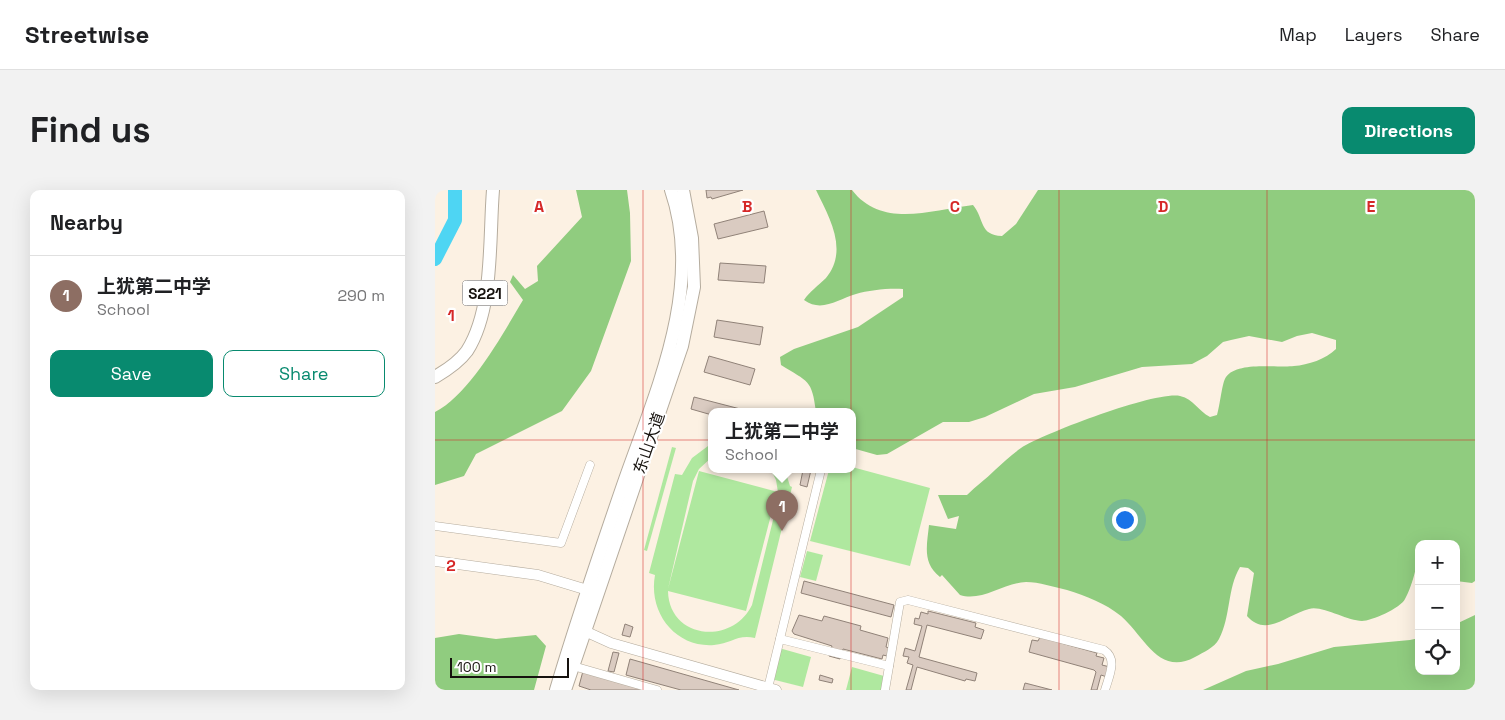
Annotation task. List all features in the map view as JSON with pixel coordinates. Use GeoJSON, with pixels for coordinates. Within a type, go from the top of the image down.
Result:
{"type":"FeatureCollection","features":[{"type":"Feature","properties":{"kind":"main road","name":"S221"},"geometry":{"type":"LineString","coordinates":[[435,377],[449,369],[466,352],[477,334],[483,312],[487,281],[493,190]]}},
{"type":"Feature","properties":{"kind":"main road","name":"东山大道"},"geometry":{"type":"LineString","coordinates":[[555,690],[580,628],[672,341],[680,288],[681,238],[671,190]]}},
{"type":"Feature","properties":{"kind":"main road","name":"东山大道"},"geometry":{"type":"LineString","coordinates":[[592,592],[682,346],[694,287],[692,238],[683,190]]}},
{"type":"Feature","properties":{"kind":"main road","name":"东山大道"},"geometry":{"type":"LineString","coordinates":[[565,690],[573,666],[580,628]]}},
{"type":"Feature","properties":{"kind":"street"},"geometry":{"type":"LineString","coordinates":[[435,526],[561,543],[590,465]]}},
{"type":"Feature","properties":{"kind":"street"},"geometry":{"type":"LineString","coordinates":[[580,628],[611,643],[772,689],[780,639],[820,473]]}},
{"type":"Feature","properties":{"kind":"street"},"geometry":{"type":"LineString","coordinates":[[435,561],[538,575],[592,592]]}},
{"type":"Feature","properties":{"kind":"street"},"geometry":{"type":"LineString","coordinates":[[885,690],[900,602],[913,600],[1104,650],[1110,654],[1113,660],[1105,690]]}},
{"type":"Feature","properties":{"kind":"street"},"geometry":{"type":"LineString","coordinates":[[780,639],[889,666]]}},
{"type":"Feature","properties":{"kind":"street"},"geometry":{"type":"LineString","coordinates":[[573,666],[657,690]]}},
{"type":"Feature","properties":{"kind":"green space"},"geometry":{"type":"Polygon","coordinates":[[[576,190],[627,190],[630,213],[631,261],[591,371],[562,411],[476,454],[464,476],[435,485],[435,412],[461,392],[473,378],[523,300],[510,282],[513,275],[525,289],[538,281],[537,266],[582,217],[576,190]]]}},
{"type":"Feature","properties":{"kind":"green space"},"geometry":{"type":"Polygon","coordinates":[[[816,190],[852,190],[864,202],[878,210],[892,213],[924,213],[973,205],[986,230],[989,233],[1002,236],[1016,224],[1038,190],[1475,190],[1475,581],[1472,583],[1460,582],[1460,540],[1415,540],[1415,572],[1405,599],[1398,606],[1372,619],[1362,621],[1314,608],[1277,623],[1262,625],[1254,622],[1247,616],[1254,573],[1248,568],[1240,567],[1233,584],[1226,621],[1219,639],[1209,649],[1182,662],[1171,662],[1153,652],[1115,611],[1095,600],[1067,590],[1026,582],[1009,585],[976,596],[960,595],[942,575],[940,577],[934,572],[928,560],[929,525],[956,529],[959,516],[948,519],[938,495],[967,495],[1021,448],[1052,433],[1125,406],[1167,396],[1180,396],[1192,402],[1210,417],[1217,415],[1222,389],[1226,377],[1231,372],[1248,367],[1294,366],[1311,363],[1322,359],[1336,349],[1336,340],[1312,333],[1282,342],[1249,336],[1223,342],[1207,356],[1192,364],[1142,367],[1075,387],[1034,394],[985,417],[969,422],[943,422],[887,454],[877,455],[856,449],[856,408],[815,408],[813,393],[807,382],[781,365],[780,357],[794,349],[858,327],[903,297],[903,289],[885,289],[867,291],[824,305],[811,304],[804,300],[826,278],[833,267],[836,245],[831,222],[816,190]]]}},
{"type":"Feature","properties":{"kind":"green space"},"geometry":{"type":"Polygon","coordinates":[[[708,446],[708,461],[699,469],[693,481],[668,589],[699,471],[778,492],[772,473],[786,473],[792,487],[755,638],[743,637],[714,645],[687,641],[667,625],[660,614],[654,589],[655,575],[649,573],[675,474],[682,475],[692,458],[708,446]],[[777,492],[746,611],[668,591],[671,607],[679,619],[690,627],[703,631],[717,631],[731,627],[743,618],[752,605],[778,500],[777,492]]]}},
{"type":"Feature","properties":{"kind":"green space"},"geometry":{"type":"Polygon","coordinates":[[[672,447],[676,448],[647,551],[644,550],[672,447]]]}},
{"type":"Feature","properties":{"kind":"green space"},"geometry":{"type":"Polygon","coordinates":[[[856,468],[930,488],[910,566],[810,541],[828,473],[856,473],[856,468]]]}},
{"type":"Feature","properties":{"kind":"green space"},"geometry":{"type":"Polygon","coordinates":[[[807,551],[823,555],[816,581],[800,577],[807,551]]]}},
{"type":"Feature","properties":{"kind":"green space"},"geometry":{"type":"Polygon","coordinates":[[[1475,615],[1475,690],[1203,690],[1246,671],[1278,664],[1334,647],[1415,639],[1415,675],[1460,675],[1460,622],[1475,615]]]}},
{"type":"Feature","properties":{"kind":"green space"},"geometry":{"type":"Polygon","coordinates":[[[459,634],[496,639],[536,635],[546,646],[534,690],[435,690],[435,638],[459,634]]]}},
{"type":"Feature","properties":{"kind":"green space"},"geometry":{"type":"Polygon","coordinates":[[[779,648],[811,657],[803,687],[771,679],[779,648]]]}},
{"type":"Feature","properties":{"kind":"green space"},"geometry":{"type":"Polygon","coordinates":[[[852,667],[884,676],[881,690],[846,690],[852,667]]]}},
{"type":"Feature","properties":{"kind":"building"},"geometry":{"type":"Polygon","coordinates":[[[706,190],[743,190],[712,199],[711,197],[707,198],[706,190]]]}},
{"type":"Feature","properties":{"kind":"building"},"geometry":{"type":"Polygon","coordinates":[[[764,211],[768,227],[718,239],[714,224],[764,211]]]}},
{"type":"Feature","properties":{"kind":"building"},"geometry":{"type":"Polygon","coordinates":[[[720,263],[766,266],[764,283],[718,280],[720,263]]]}},
{"type":"Feature","properties":{"kind":"building"},"geometry":{"type":"Polygon","coordinates":[[[717,320],[763,327],[760,345],[714,337],[717,320]]]}},
{"type":"Feature","properties":{"kind":"building"},"geometry":{"type":"Polygon","coordinates":[[[709,356],[755,369],[750,385],[704,372],[709,356]]]}},
{"type":"Feature","properties":{"kind":"building"},"geometry":{"type":"Polygon","coordinates":[[[694,397],[736,408],[708,408],[708,414],[691,409],[694,397]]]}},
{"type":"Feature","properties":{"kind":"building"},"geometry":{"type":"Polygon","coordinates":[[[802,473],[810,473],[807,487],[800,485],[802,473]]]}},
{"type":"Feature","properties":{"kind":"building"},"geometry":{"type":"Polygon","coordinates":[[[804,581],[894,605],[891,617],[801,593],[804,581]]]}},
{"type":"Feature","properties":{"kind":"building"},"geometry":{"type":"Polygon","coordinates":[[[928,611],[976,623],[975,627],[984,630],[981,639],[927,625],[919,657],[977,673],[975,681],[966,679],[965,681],[917,667],[911,690],[906,690],[913,665],[907,663],[909,657],[903,656],[905,648],[915,651],[922,626],[914,624],[915,618],[919,619],[921,612],[928,614],[928,611]]]}},
{"type":"Feature","properties":{"kind":"building"},"geometry":{"type":"Polygon","coordinates":[[[799,615],[822,621],[824,616],[861,626],[860,630],[888,638],[886,647],[889,648],[887,656],[883,655],[882,659],[843,649],[840,659],[829,656],[832,646],[794,634],[792,631],[799,615]]]}},
{"type":"Feature","properties":{"kind":"building"},"geometry":{"type":"Polygon","coordinates":[[[625,624],[633,627],[630,637],[622,635],[625,624]]]}},
{"type":"Feature","properties":{"kind":"building"},"geometry":{"type":"Polygon","coordinates":[[[1040,637],[1097,653],[1096,656],[1104,658],[1102,665],[1110,667],[1107,677],[1101,675],[1097,690],[1091,690],[1096,672],[1094,670],[1029,652],[1032,640],[1038,641],[1040,637]]]}},
{"type":"Feature","properties":{"kind":"building"},"geometry":{"type":"Polygon","coordinates":[[[613,652],[619,653],[614,672],[608,671],[613,652]]]}},
{"type":"Feature","properties":{"kind":"building"},"geometry":{"type":"Polygon","coordinates":[[[630,659],[739,690],[681,690],[626,675],[630,659]]]}},
{"type":"Feature","properties":{"kind":"building"},"geometry":{"type":"Polygon","coordinates":[[[583,671],[647,690],[591,690],[579,686],[583,671]]]}},
{"type":"Feature","properties":{"kind":"building"},"geometry":{"type":"Polygon","coordinates":[[[820,675],[833,679],[832,683],[819,680],[820,675]]]}},
{"type":"Feature","properties":{"kind":"building"},"geometry":{"type":"Polygon","coordinates":[[[1025,683],[1052,690],[1023,690],[1025,683]]]}},
{"type":"Feature","properties":{"kind":"waterway"},"geometry":{"type":"LineString","coordinates":[[435,259],[455,220],[455,190]]}},
{"type":"Feature","properties":{"kind":"place","name":"上犹第二中学"},"geometry":{"type":"Point","coordinates":[782,531]}}]}
